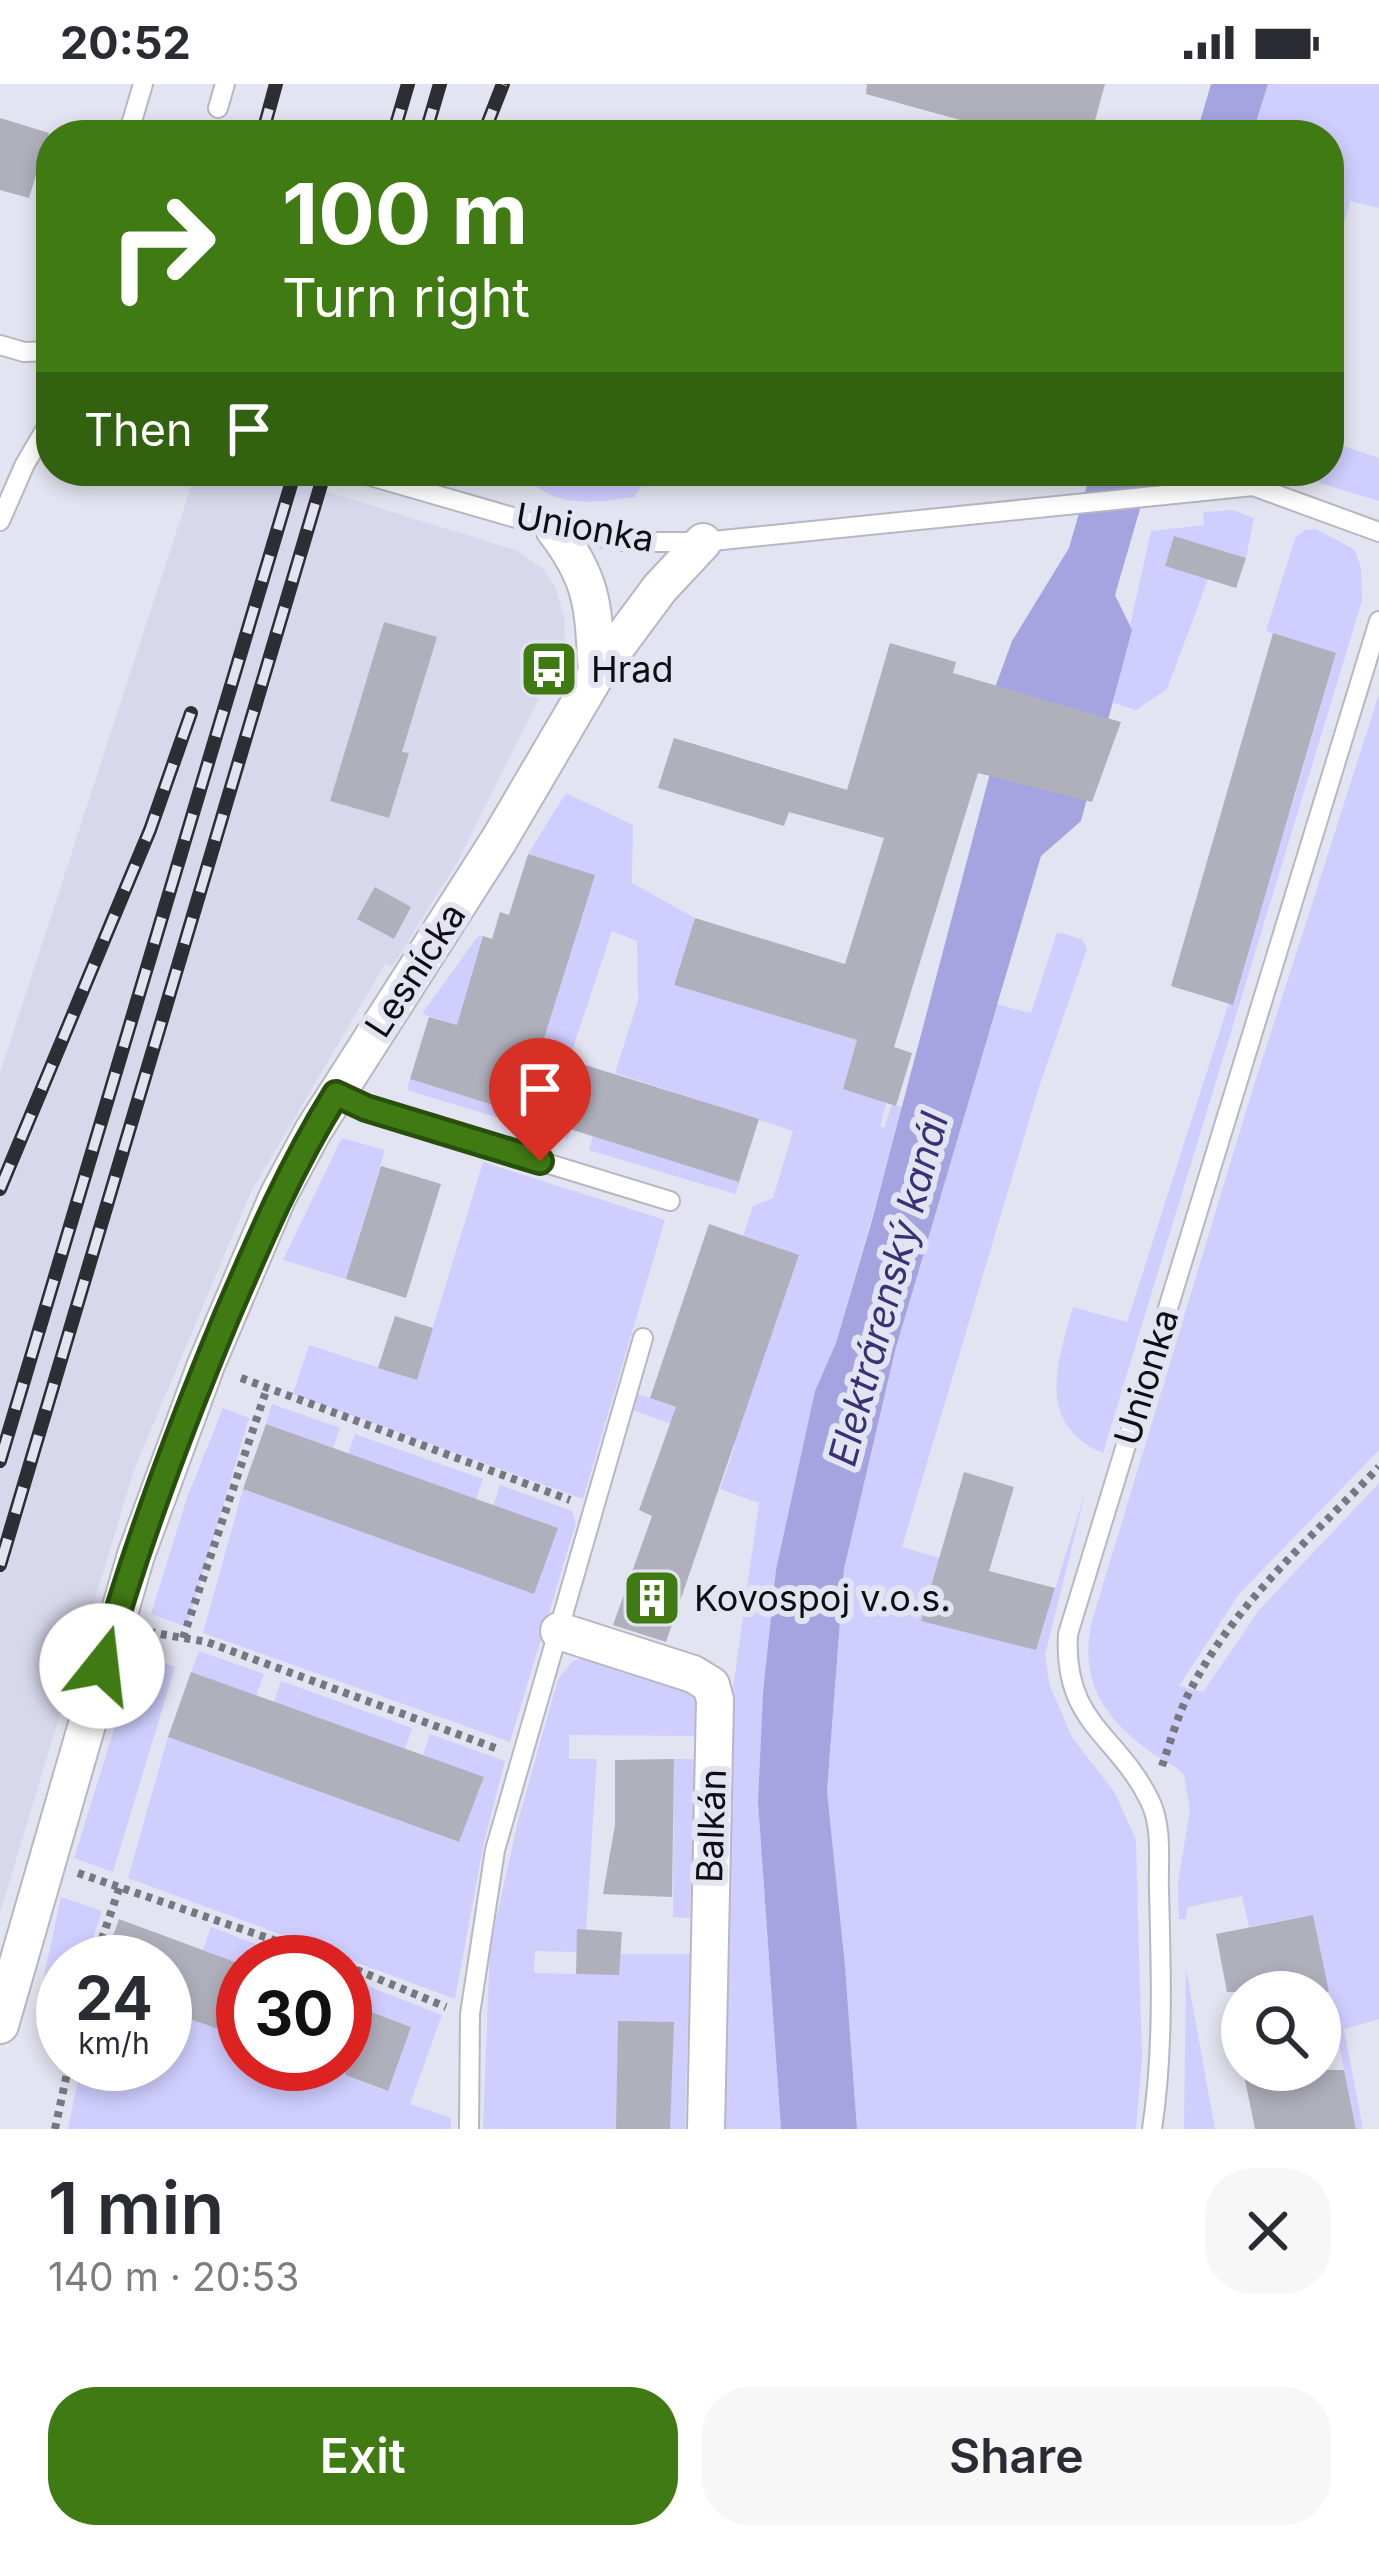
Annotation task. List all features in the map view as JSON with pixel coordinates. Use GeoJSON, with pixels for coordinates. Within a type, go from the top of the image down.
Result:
{"type":"FeatureCollection","features":[{"type":"Feature","properties":{"kind":"street"},"geometry":{"type":"LineString","coordinates":[[554,529],[581,563],[591,598],[597,673]]}},
{"type":"Feature","properties":{"kind":"street"},"geometry":{"type":"LineString","coordinates":[[597,673],[660,588],[703,542]]}},
{"type":"Feature","properties":{"kind":"street","name":"Lesnícka"},"geometry":{"type":"LineString","coordinates":[[0,2025],[113,1626],[206,1365],[278,1196],[336,1094],[500,840],[597,673]]}},
{"type":"Feature","properties":{"kind":"street","name":"Balkán"},"geometry":{"type":"LineString","coordinates":[[559,1631],[694,1674],[711,1685],[715,1700],[706,2129]]}},
{"type":"Feature","properties":{"kind":"lane"},"geometry":{"type":"LineString","coordinates":[[132,120],[143,84]]}},
{"type":"Feature","properties":{"kind":"lane"},"geometry":{"type":"LineString","coordinates":[[218,108],[225,84]]}},
{"type":"Feature","properties":{"kind":"lane"},"geometry":{"type":"LineString","coordinates":[[0,345],[36,352]]}},
{"type":"Feature","properties":{"kind":"lane"},"geometry":{"type":"LineString","coordinates":[[0,521],[36,445]]}},
{"type":"Feature","properties":{"kind":"lane","name":"Unionka"},"geometry":{"type":"LineString","coordinates":[[405,486],[554,529],[627,542],[703,542],[1253,486],[1379,532]]}},
{"type":"Feature","properties":{"kind":"lane","name":"Unionka"},"geometry":{"type":"LineString","coordinates":[[1152,2129],[1161,1976],[1158,1828],[1150,1801],[1100,1736],[1071,1687],[1068,1634],[1379,621]]}},
{"type":"Feature","properties":{"kind":"lane"},"geometry":{"type":"LineString","coordinates":[[336,1094],[366,1108],[670,1201]]}},
{"type":"Feature","properties":{"kind":"lane"},"geometry":{"type":"LineString","coordinates":[[469,2129],[470,2014],[495,1850],[643,1338]]}},
{"type":"Feature","properties":{"kind":"path"},"geometry":{"type":"LineString","coordinates":[[206,1365],[594,1510]]}},
{"type":"Feature","properties":{"kind":"path"},"geometry":{"type":"LineString","coordinates":[[183,1638],[267,1388]]}},
{"type":"Feature","properties":{"kind":"path"},"geometry":{"type":"LineString","coordinates":[[1150,1801],[1190,1690],[1219,1642],[1250,1601],[1379,1467]]}},
{"type":"Feature","properties":{"kind":"path"},"geometry":{"type":"LineString","coordinates":[[113,1626],[207,1642],[522,1758]]}},
{"type":"Feature","properties":{"kind":"path"},"geometry":{"type":"LineString","coordinates":[[46,1863],[259,1935]]}},
{"type":"Feature","properties":{"kind":"path"},"geometry":{"type":"LineString","coordinates":[[103,1935],[120,1886]]}},
{"type":"Feature","properties":{"kind":"path"},"geometry":{"type":"LineString","coordinates":[[372,1976],[470,2014]]}},
{"type":"Feature","properties":{"kind":"path"},"geometry":{"type":"LineString","coordinates":[[56,2129],[64,2091]]}},
{"type":"Feature","properties":{"kind":"shaded area"},"geometry":{"type":"Polygon","coordinates":[[[1268,84],[1379,84],[1379,208],[1350,201],[1344,224],[1344,120],[1257,120],[1268,84]]]}},
{"type":"Feature","properties":{"kind":"shaded area"},"geometry":{"type":"Polygon","coordinates":[[[1344,446],[1379,458],[1379,501],[1329,486],[1344,486],[1344,446]]]}},
{"type":"Feature","properties":{"kind":"shaded area"},"geometry":{"type":"Polygon","coordinates":[[[191,486],[309,486],[515,550],[542,568],[555,587],[564,616],[562,652],[549,647],[533,683],[544,689],[458,861],[392,967],[385,964],[251,1192],[134,1470],[0,1913],[0,1073],[191,486]]]}},
{"type":"Feature","properties":{"kind":"shaded area"},"geometry":{"type":"Polygon","coordinates":[[[537,486],[642,486],[634,497],[604,501],[573,501],[537,486]]]}},
{"type":"Feature","properties":{"kind":"shaded area"},"geometry":{"type":"Polygon","coordinates":[[[1233,510],[1254,518],[1246,558],[1174,536],[1208,579],[1167,689],[1136,710],[1113,703],[1151,531],[1204,525],[1203,512],[1233,510]]]}},
{"type":"Feature","properties":{"kind":"shaded area"},"geometry":{"type":"Polygon","coordinates":[[[1316,529],[1355,550],[1362,601],[1103,1453],[1081,1441],[1059,1408],[1056,1389],[1062,1349],[1073,1307],[1127,1322],[1294,799],[1336,654],[1266,631],[1295,538],[1316,529]]]}},
{"type":"Feature","properties":{"kind":"shaded area"},"geometry":{"type":"Polygon","coordinates":[[[1379,694],[1379,1450],[1239,1594],[1179,1686],[1203,1692],[1259,1610],[1379,1483],[1379,2019],[1344,2029],[1363,2129],[1356,2129],[1341,2054],[1341,1971],[1324,1971],[1313,1915],[1249,1927],[1242,1896],[1187,1907],[1186,1919],[1179,1919],[1178,1882],[1190,1810],[1184,1775],[1135,1740],[1108,1712],[1089,1662],[1092,1621],[1250,1098],[1379,694]]]}},
{"type":"Feature","properties":{"kind":"shaded area"},"geometry":{"type":"Polygon","coordinates":[[[566,793],[633,825],[632,883],[695,918],[674,985],[857,1040],[843,1089],[887,1101],[880,1126],[884,1128],[892,1104],[903,1107],[836,1343],[815,1391],[763,1693],[758,1801],[781,2129],[722,2129],[733,1688],[759,1503],[720,1489],[735,1446],[632,1410],[638,1394],[738,1428],[799,1256],[743,1236],[753,1206],[773,1198],[793,1131],[615,1073],[638,1001],[637,941],[612,931],[569,1060],[422,1014],[478,936],[483,936],[471,978],[594,875],[528,854],[566,793]]]}},
{"type":"Feature","properties":{"kind":"shaded area"},"geometry":{"type":"Polygon","coordinates":[[[1057,932],[1082,939],[1087,949],[1039,1087],[902,1547],[940,1558],[922,1621],[1036,1650],[1087,1486],[1045,1655],[1050,1686],[1072,1737],[1115,1793],[1136,1840],[1142,2057],[1136,2129],[857,2129],[827,1791],[844,1569],[895,1351],[996,1004],[1031,1013],[1057,932]]]}},
{"type":"Feature","properties":{"kind":"shaded area"},"geometry":{"type":"Polygon","coordinates":[[[410,1079],[571,1129],[568,1139],[407,1090],[410,1079]]]}},
{"type":"Feature","properties":{"kind":"shaded area"},"geometry":{"type":"Polygon","coordinates":[[[593,1136],[740,1182],[735,1194],[589,1150],[593,1136]]]}},
{"type":"Feature","properties":{"kind":"shaded area"},"geometry":{"type":"Polygon","coordinates":[[[342,1138],[385,1150],[346,1279],[283,1260],[342,1138]]]}},
{"type":"Feature","properties":{"kind":"shaded area"},"geometry":{"type":"Polygon","coordinates":[[[483,1162],[665,1220],[583,1499],[293,1394],[309,1345],[417,1380],[483,1162]]]}},
{"type":"Feature","properties":{"kind":"shaded area"},"geometry":{"type":"Polygon","coordinates":[[[272,1404],[340,1428],[333,1448],[266,1424],[272,1404]]]}},
{"type":"Feature","properties":{"kind":"shaded area"},"geometry":{"type":"Polygon","coordinates":[[[223,1408],[249,1418],[187,1627],[151,1614],[187,1498],[223,1408]]]}},
{"type":"Feature","properties":{"kind":"shaded area"},"geometry":{"type":"Polygon","coordinates":[[[355,1434],[483,1479],[476,1499],[348,1454],[355,1434]]]}},
{"type":"Feature","properties":{"kind":"shaded area"},"geometry":{"type":"Polygon","coordinates":[[[500,1485],[572,1511],[576,1523],[510,1742],[203,1633],[243,1489],[534,1593],[557,1529],[493,1506],[500,1485]]]}},
{"type":"Feature","properties":{"kind":"shaded area"},"geometry":{"type":"Polygon","coordinates":[[[199,1651],[264,1674],[256,1696],[191,1672],[199,1651]]]}},
{"type":"Feature","properties":{"kind":"shaded area"},"geometry":{"type":"Polygon","coordinates":[[[138,1653],[175,1667],[113,1872],[74,1858],[138,1653]]]}},
{"type":"Feature","properties":{"kind":"shaded area"},"geometry":{"type":"Polygon","coordinates":[[[586,1657],[697,1690],[696,1736],[569,1735],[569,1759],[597,1759],[586,1930],[577,1930],[577,1952],[535,1951],[534,1973],[576,1974],[619,1954],[690,1954],[685,2129],[483,2129],[490,1947],[518,1821],[558,1679],[573,1661],[586,1657]]]}},
{"type":"Feature","properties":{"kind":"shaded area"},"geometry":{"type":"Polygon","coordinates":[[[281,1681],[412,1728],[405,1749],[274,1702],[281,1681]]]}},
{"type":"Feature","properties":{"kind":"shaded area"},"geometry":{"type":"Polygon","coordinates":[[[430,1734],[505,1761],[484,1842],[455,1999],[372,1968],[372,1935],[282,1935],[128,1878],[168,1737],[458,1842],[484,1778],[423,1755],[430,1734]]]}},
{"type":"Feature","properties":{"kind":"shaded area"},"geometry":{"type":"Polygon","coordinates":[[[674,1759],[695,1759],[690,1918],[673,1917],[674,1759]]]}},
{"type":"Feature","properties":{"kind":"shaded area"},"geometry":{"type":"Polygon","coordinates":[[[61,1897],[102,1911],[94,1935],[53,1935],[61,1897]]]}},
{"type":"Feature","properties":{"kind":"shaded area"},"geometry":{"type":"Polygon","coordinates":[[[211,1927],[232,1935],[216,1935],[216,1955],[203,1950],[211,1927]]]}},
{"type":"Feature","properties":{"kind":"shaded area"},"geometry":{"type":"Polygon","coordinates":[[[1186,1969],[1215,2129],[1184,2129],[1186,1969]]]}},
{"type":"Feature","properties":{"kind":"shaded area"},"geometry":{"type":"Polygon","coordinates":[[[372,1988],[442,2015],[410,2104],[451,2118],[451,2129],[68,2129],[76,2091],[192,2091],[192,2020],[216,2028],[216,2091],[372,2091],[372,2085],[387,2091],[411,2027],[372,2012],[372,1988]]]}},
{"type":"Feature","properties":{"kind":"water"},"geometry":{"type":"Polygon","coordinates":[[[1211,84],[1268,84],[1257,120],[1200,120],[1211,84]]]}},
{"type":"Feature","properties":{"kind":"water","name":"Elektrárenský kanál"},"geometry":{"type":"Polygon","coordinates":[[[1087,486],[1147,486],[1115,595],[1132,630],[1081,821],[1041,856],[895,1351],[844,1569],[827,1791],[857,2129],[781,2129],[758,1802],[776,1570],[815,1391],[836,1343],[872,1220],[989,777],[996,685],[1012,641],[1069,548],[1087,486]]]}},
{"type":"Feature","properties":{"kind":"building"},"geometry":{"type":"Polygon","coordinates":[[[867,84],[1105,84],[1095,120],[960,120],[866,94],[867,84]]]}},
{"type":"Feature","properties":{"kind":"building"},"geometry":{"type":"Polygon","coordinates":[[[0,118],[36,129],[36,175],[29,198],[0,190],[0,118]]]}},
{"type":"Feature","properties":{"kind":"building"},"geometry":{"type":"Polygon","coordinates":[[[1174,536],[1246,558],[1236,588],[1165,566],[1174,536]]]}},
{"type":"Feature","properties":{"kind":"building"},"geometry":{"type":"Polygon","coordinates":[[[384,622],[437,637],[402,752],[409,753],[389,818],[330,801],[384,622]]]}},
{"type":"Feature","properties":{"kind":"building"},"geometry":{"type":"Polygon","coordinates":[[[1273,633],[1336,653],[1233,1005],[1171,986],[1273,633]]]}},
{"type":"Feature","properties":{"kind":"building"},"geometry":{"type":"Polygon","coordinates":[[[890,643],[956,662],[953,673],[1121,722],[1092,802],[978,773],[894,1047],[912,1053],[896,1106],[843,1089],[857,1040],[674,985],[695,918],[845,964],[884,838],[789,812],[784,826],[658,788],[674,738],[847,790],[890,643]]]}},
{"type":"Feature","properties":{"kind":"building"},"geometry":{"type":"Polygon","coordinates":[[[528,854],[595,875],[540,1051],[759,1119],[739,1182],[410,1079],[429,1017],[457,1025],[483,936],[492,939],[500,912],[509,915],[528,854]]]}},
{"type":"Feature","properties":{"kind":"building"},"geometry":{"type":"Polygon","coordinates":[[[375,887],[411,907],[394,939],[357,919],[375,887]]]}},
{"type":"Feature","properties":{"kind":"building"},"geometry":{"type":"Polygon","coordinates":[[[381,1166],[441,1184],[406,1298],[346,1279],[381,1166]]]}},
{"type":"Feature","properties":{"kind":"building"},"geometry":{"type":"Polygon","coordinates":[[[709,1224],[799,1255],[666,1642],[613,1625],[652,1516],[639,1510],[676,1407],[650,1398],[709,1224]]]}},
{"type":"Feature","properties":{"kind":"building"},"geometry":{"type":"Polygon","coordinates":[[[395,1316],[433,1328],[417,1380],[378,1368],[395,1316]]]}},
{"type":"Feature","properties":{"kind":"building"},"geometry":{"type":"Polygon","coordinates":[[[266,1424],[558,1528],[534,1594],[243,1489],[266,1424]]]}},
{"type":"Feature","properties":{"kind":"building"},"geometry":{"type":"Polygon","coordinates":[[[964,1472],[1014,1487],[989,1571],[1055,1588],[1036,1650],[921,1621],[964,1472]]]}},
{"type":"Feature","properties":{"kind":"building"},"geometry":{"type":"Polygon","coordinates":[[[191,1672],[484,1777],[459,1842],[168,1737],[191,1672]]]}},
{"type":"Feature","properties":{"kind":"building"},"geometry":{"type":"Polygon","coordinates":[[[674,1759],[672,1897],[603,1894],[615,1825],[615,1760],[674,1759]]]}},
{"type":"Feature","properties":{"kind":"building"},"geometry":{"type":"Polygon","coordinates":[[[1313,1915],[1325,1971],[1223,1971],[1216,1934],[1313,1915]]]}},
{"type":"Feature","properties":{"kind":"building"},"geometry":{"type":"Polygon","coordinates":[[[119,1919],[162,1935],[113,1935],[119,1919]]]}},
{"type":"Feature","properties":{"kind":"building"},"geometry":{"type":"Polygon","coordinates":[[[577,1929],[622,1932],[619,1975],[576,1974],[577,1929]]]}},
{"type":"Feature","properties":{"kind":"building"},"geometry":{"type":"Polygon","coordinates":[[[192,1946],[216,1955],[216,2028],[192,2020],[192,1946]]]}},
{"type":"Feature","properties":{"kind":"building"},"geometry":{"type":"Polygon","coordinates":[[[372,2012],[411,2027],[388,2091],[372,2085],[372,2012]]]}},
{"type":"Feature","properties":{"kind":"building"},"geometry":{"type":"Polygon","coordinates":[[[618,2021],[674,2022],[670,2129],[616,2129],[618,2021]]]}},
{"type":"Feature","properties":{"kind":"building"},"geometry":{"type":"Polygon","coordinates":[[[1344,2070],[1356,2129],[1255,2129],[1247,2091],[1341,2091],[1344,2070]]]}},
{"type":"Feature","properties":{"kind":"railway"},"geometry":{"type":"LineString","coordinates":[[266,120],[276,84]]}},
{"type":"Feature","properties":{"kind":"railway"},"geometry":{"type":"LineString","coordinates":[[397,120],[408,84]]}},
{"type":"Feature","properties":{"kind":"railway"},"geometry":{"type":"LineString","coordinates":[[429,120],[440,84]]}},
{"type":"Feature","properties":{"kind":"railway"},"geometry":{"type":"LineString","coordinates":[[489,120],[503,84]]}},
{"type":"Feature","properties":{"kind":"railway"},"geometry":{"type":"LineString","coordinates":[[0,1461],[291,486]]}},
{"type":"Feature","properties":{"kind":"railway"},"geometry":{"type":"LineString","coordinates":[[0,1565],[321,486]]}},
{"type":"Feature","properties":{"kind":"railway"},"geometry":{"type":"LineString","coordinates":[[0,1189],[150,830],[191,713]]}},
{"type":"Feature","properties":{"kind":"place","name":"Hrad"},"geometry":{"type":"Point","coordinates":[549,669]}},
{"type":"Feature","properties":{"kind":"place","name":"Kovospoj v.o.s."},"geometry":{"type":"Point","coordinates":[652,1598]}},
{"type":"Feature","properties":{"kind":"route"},"geometry":{"type":"LineString","coordinates":[[102,1666],[136,1555],[206,1365],[278,1196],[336,1094],[366,1108],[540,1161]]}}]}
